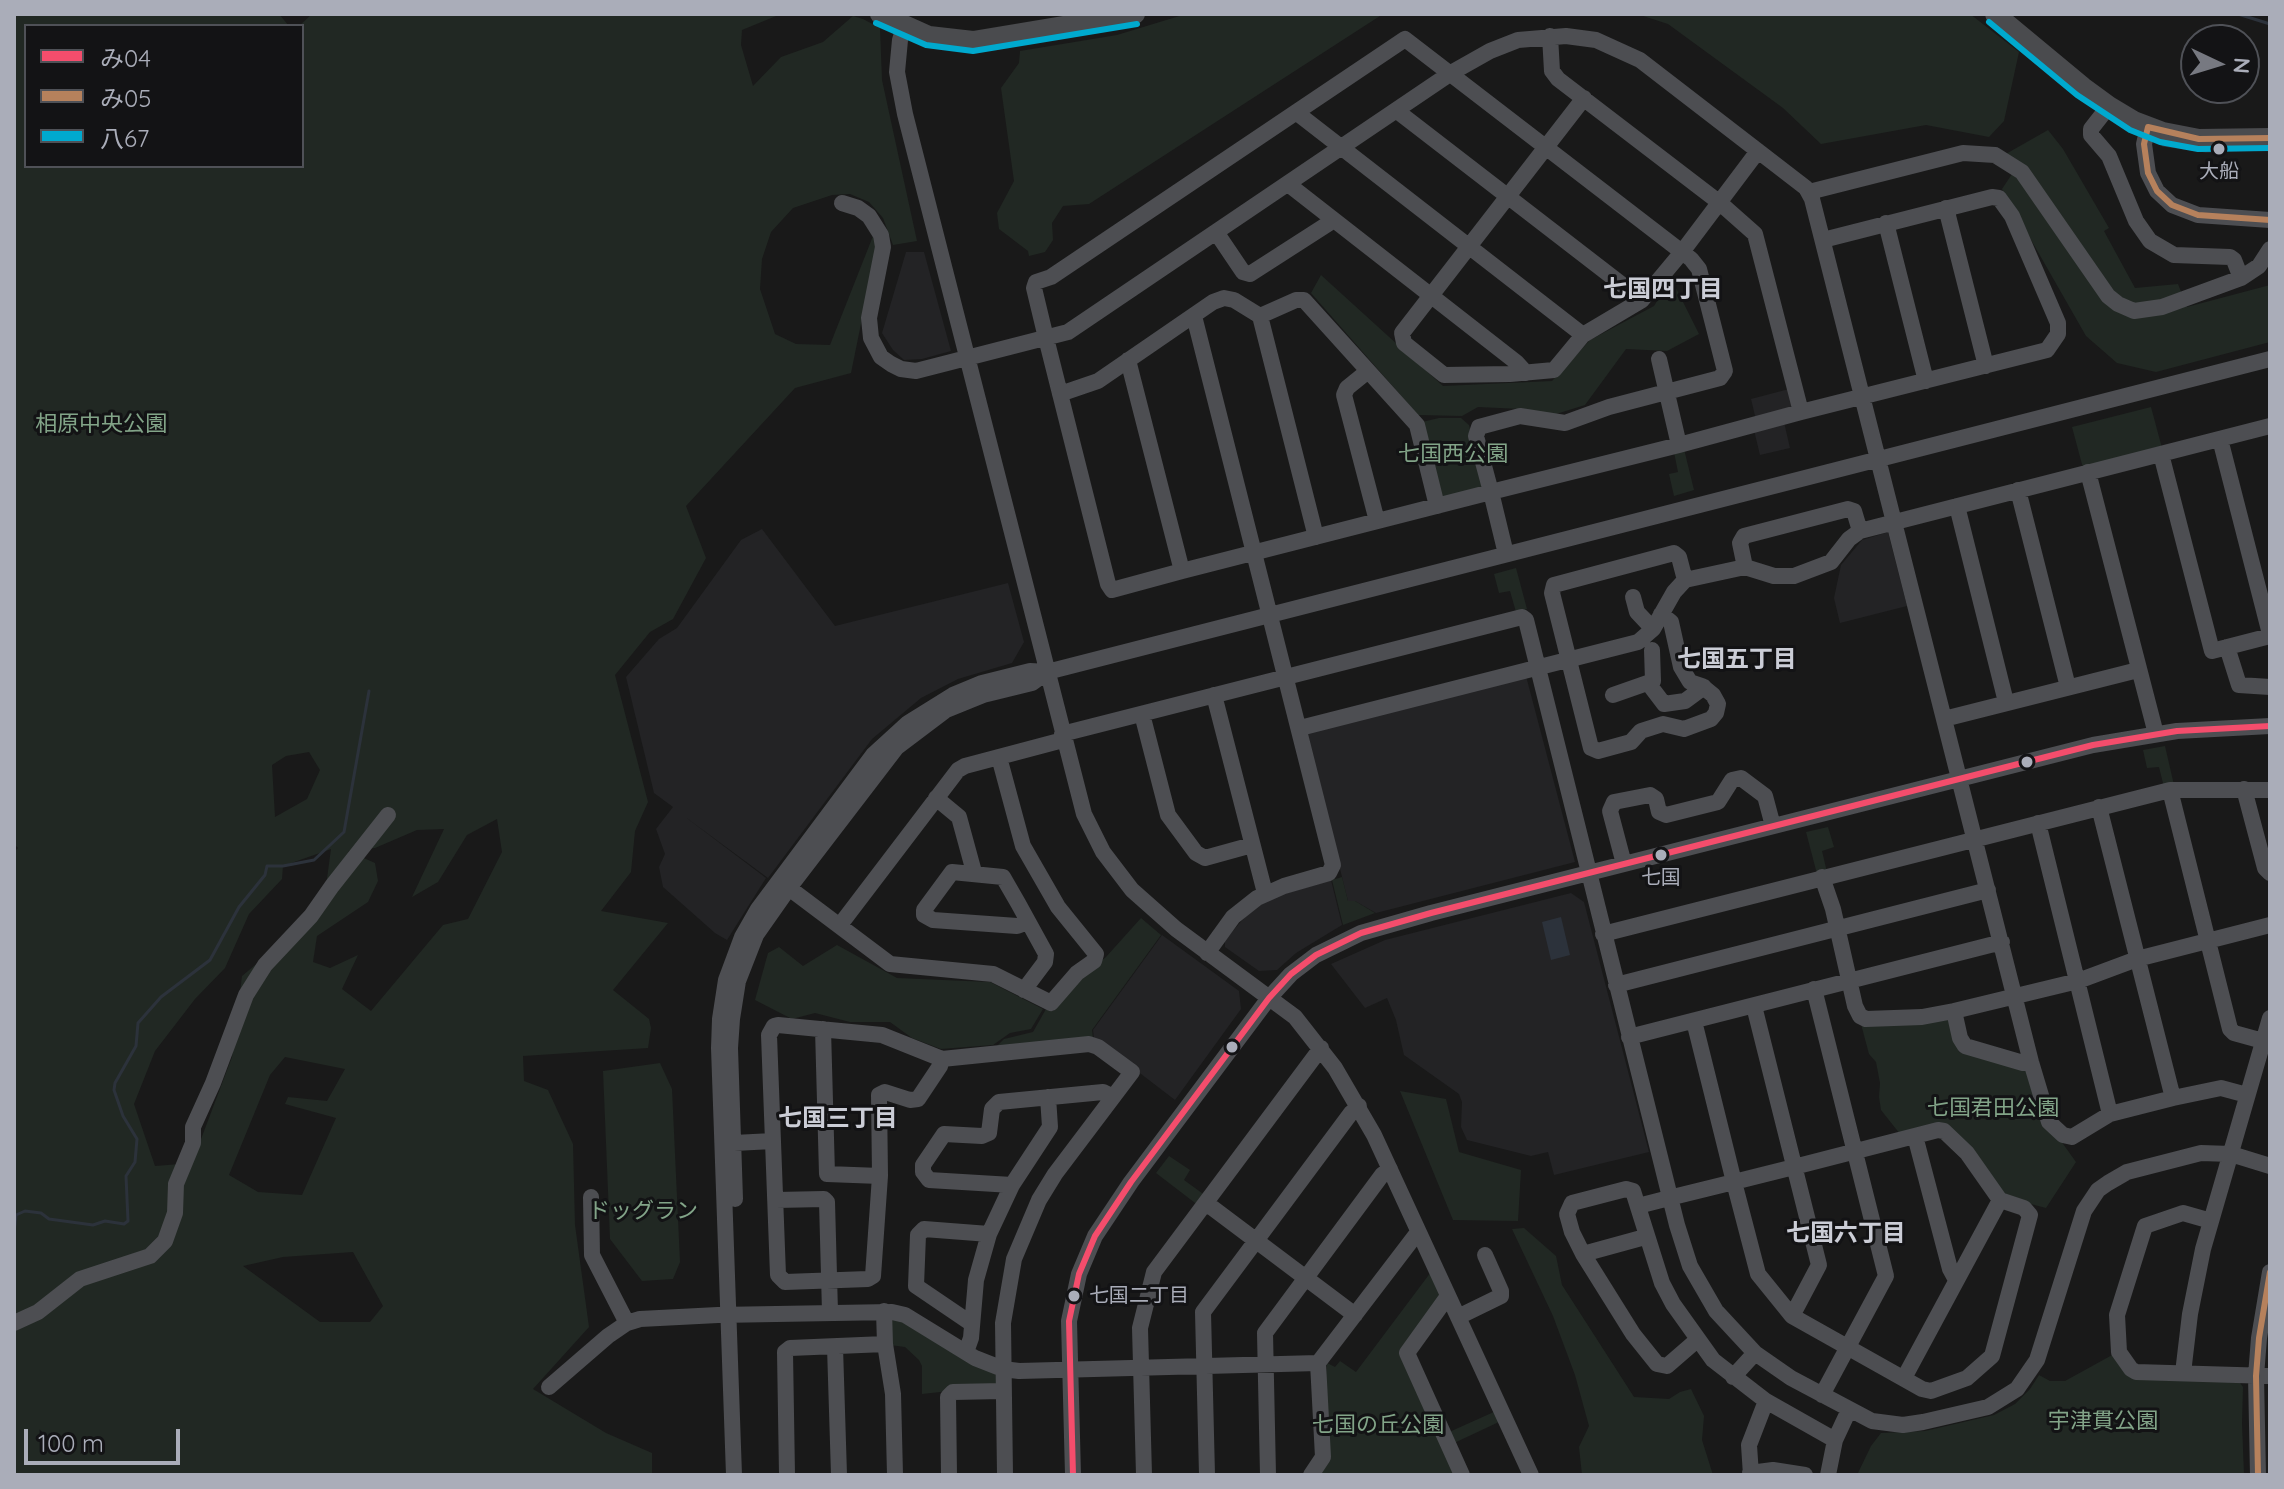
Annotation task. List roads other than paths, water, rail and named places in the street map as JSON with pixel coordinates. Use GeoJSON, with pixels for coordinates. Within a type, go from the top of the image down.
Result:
{"type":"FeatureCollection","features":[{"type":"Feature","properties":{"kind":"main road"},"geometry":{"type":"LineString","coordinates":[[880,14],[904,27],[942,39],[973,41],[1135,14]]}},
{"type":"Feature","properties":{"kind":"main road"},"geometry":{"type":"LineString","coordinates":[[1995,14],[2109,106],[2148,127],[2199,139],[2270,138]]}},
{"type":"Feature","properties":{"kind":"street"},"geometry":{"type":"LineString","coordinates":[[904,27],[897,58],[898,83],[1084,814],[1112,865],[1148,906],[1295,1017],[1321,1048],[1359,1106],[1390,1169],[1531,1475]]}},
{"type":"Feature","properties":{"kind":"street"},"geometry":{"type":"LineString","coordinates":[[842,203],[858,208],[869,216],[881,235],[883,247],[868,329],[881,357],[901,369],[916,371],[1075,328],[1451,73],[1504,45],[1550,36],[1596,40],[1633,56],[1809,192],[2047,1118],[2063,1135],[2078,1136],[2110,1114],[2173,1098],[2221,1088],[2247,1095]]}},
{"type":"Feature","properties":{"kind":"street"},"geometry":{"type":"LineString","coordinates":[[1550,36],[1552,71],[1558,79],[1720,203],[1755,234],[1801,412]]}},
{"type":"Feature","properties":{"kind":"street"},"geometry":{"type":"LineString","coordinates":[[1506,554],[1491,492],[1476,436],[1479,427],[1520,416],[1565,423],[1609,407],[1720,378],[1725,371],[1699,269],[1682,252],[1405,39],[1051,277],[1036,282],[1034,288],[1046,338],[1112,590],[1377,521],[1491,492],[1679,445],[1801,412],[2047,350],[2058,334],[2058,323],[2012,216],[2002,200],[1992,197],[1823,240]]}},
{"type":"Feature","properties":{"kind":"street"},"geometry":{"type":"LineString","coordinates":[[1584,98],[1402,333],[1404,343],[1448,376],[1554,370],[1583,335],[1642,300],[1758,151]]}},
{"type":"Feature","properties":{"kind":"street"},"geometry":{"type":"LineString","coordinates":[[2109,106],[2091,129],[2091,135],[2109,156],[2136,221],[2150,241],[2174,255],[2232,258],[2241,278]]}},
{"type":"Feature","properties":{"kind":"street"},"geometry":{"type":"LineString","coordinates":[[1397,111],[1642,300]]}},
{"type":"Feature","properties":{"kind":"street"},"geometry":{"type":"LineString","coordinates":[[1297,113],[1583,335]]}},
{"type":"Feature","properties":{"kind":"street"},"geometry":{"type":"LineString","coordinates":[[2148,127],[2144,144],[2148,173],[2157,191],[2172,205],[2198,215],[2270,220]]}},
{"type":"Feature","properties":{"kind":"street"},"geometry":{"type":"LineString","coordinates":[[1809,192],[1963,153],[1995,155],[2022,172],[2108,296],[2126,308],[2151,311],[2241,278],[2259,266],[2270,249]]}},
{"type":"Feature","properties":{"kind":"street"},"geometry":{"type":"LineString","coordinates":[[1288,184],[1526,373]]}},
{"type":"Feature","properties":{"kind":"street"},"geometry":{"type":"LineString","coordinates":[[1946,208],[1986,366]]}},
{"type":"Feature","properties":{"kind":"street"},"geometry":{"type":"LineString","coordinates":[[1216,232],[1243,272],[1250,274],[1334,220]]}},
{"type":"Feature","properties":{"kind":"street"},"geometry":{"type":"LineString","coordinates":[[1886,223],[1926,381]]}},
{"type":"Feature","properties":{"kind":"street"},"geometry":{"type":"LineString","coordinates":[[1060,394],[1098,381],[1213,302],[1224,298],[1234,300],[1260,316],[1316,537]]}},
{"type":"Feature","properties":{"kind":"street"},"geometry":{"type":"LineString","coordinates":[[1260,316],[1296,300],[1304,300],[1417,425],[1437,506]]}},
{"type":"Feature","properties":{"kind":"street"},"geometry":{"type":"LineString","coordinates":[[1194,316],[1333,865],[1329,873],[1265,893],[1233,917],[1207,953]]}},
{"type":"Feature","properties":{"kind":"street"},"geometry":{"type":"LineString","coordinates":[[1659,359],[1679,445]]}},
{"type":"Feature","properties":{"kind":"street"},"geometry":{"type":"LineString","coordinates":[[744,1475],[720,1019],[726,980],[742,937],[758,909],[784,885],[897,747],[946,710],[983,695],[1032,683],[1047,672],[2270,359]]}},
{"type":"Feature","properties":{"kind":"street"},"geometry":{"type":"LineString","coordinates":[[1128,360],[1182,571]]}},
{"type":"Feature","properties":{"kind":"street"},"geometry":{"type":"LineString","coordinates":[[1368,371],[1347,388],[1344,395],[1377,521]]}},
{"type":"Feature","properties":{"kind":"street"},"geometry":{"type":"LineString","coordinates":[[1649,639],[1674,592],[1685,580],[1745,567],[1774,576],[1794,576],[1831,562],[1849,539],[1860,531],[2270,426]]}},
{"type":"Feature","properties":{"kind":"street"},"geometry":{"type":"LineString","coordinates":[[2161,454],[2212,651],[2270,635],[2220,439]]}},
{"type":"Feature","properties":{"kind":"street"},"geometry":{"type":"LineString","coordinates":[[2088,472],[2156,734]]}},
{"type":"Feature","properties":{"kind":"street"},"geometry":{"type":"LineString","coordinates":[[2018,490],[2068,687]]}},
{"type":"Feature","properties":{"kind":"street"},"geometry":{"type":"LineString","coordinates":[[1957,506],[2006,702]]}},
{"type":"Feature","properties":{"kind":"street"},"geometry":{"type":"LineString","coordinates":[[1745,567],[1740,543],[1744,536],[1848,509],[1854,511],[1860,531]]}},
{"type":"Feature","properties":{"kind":"street"},"geometry":{"type":"LineString","coordinates":[[1661,614],[1671,622],[1681,667],[1690,682],[1704,687],[1718,704],[1716,713],[1711,719],[1684,729],[1663,724],[1641,731],[1631,742],[1598,751],[1591,748],[1552,593],[1557,582],[1674,553],[1679,557],[1685,580]]}},
{"type":"Feature","properties":{"kind":"street"},"geometry":{"type":"LineString","coordinates":[[1613,695],[1653,681],[1649,639],[1633,597]]}},
{"type":"Feature","properties":{"kind":"street"},"geometry":{"type":"LineString","coordinates":[[840,925],[958,770],[965,766],[1142,714],[1522,617],[1526,620],[1684,1250],[1698,1283],[1725,1323],[1755,1353],[1781,1372],[1872,1421],[1903,1425],[1988,1407],[2010,1395],[2033,1368],[2084,1211],[2098,1190],[2127,1172],[2201,1153],[2231,1154],[2270,1166]]}},
{"type":"Feature","properties":{"kind":"street"},"geometry":{"type":"LineString","coordinates":[[1300,728],[1649,639],[1676,649]]}},
{"type":"Feature","properties":{"kind":"street"},"geometry":{"type":"LineString","coordinates":[[2227,647],[2239,685],[2270,687]]}},
{"type":"Feature","properties":{"kind":"street"},"geometry":{"type":"LineString","coordinates":[[1944,719],[2138,670]]}},
{"type":"Feature","properties":{"kind":"street"},"geometry":{"type":"LineString","coordinates":[[1648,683],[1664,704],[1685,701],[1704,687]]}},
{"type":"Feature","properties":{"kind":"street"},"geometry":{"type":"LineString","coordinates":[[1214,695],[1265,893]]}},
{"type":"Feature","properties":{"kind":"street"},"geometry":{"type":"LineString","coordinates":[[1142,714],[1168,815],[1196,853],[1205,858],[1252,845]]}},
{"type":"Feature","properties":{"kind":"street"},"geometry":{"type":"LineString","coordinates":[[1073,1475],[1069,1321],[1073,1296],[1095,1236],[1269,998],[1303,964],[1328,948],[1361,933],[2093,745],[2212,727],[2270,726]]}},
{"type":"Feature","properties":{"kind":"street"},"geometry":{"type":"LineString","coordinates":[[784,885],[890,964],[988,973],[1051,1003],[1096,956],[1058,907],[1023,846],[999,757]]}},
{"type":"Feature","properties":{"kind":"street"},"geometry":{"type":"LineString","coordinates":[[1624,864],[1610,811],[1614,802],[1650,795],[1656,799],[1659,812],[1666,815],[1718,802],[1732,780],[1741,778],[1765,796],[1773,826]]}},
{"type":"Feature","properties":{"kind":"street"},"geometry":{"type":"LineString","coordinates":[[2244,789],[2265,868],[2270,873]]}},
{"type":"Feature","properties":{"kind":"street"},"geometry":{"type":"LineString","coordinates":[[1603,934],[2170,790],[2270,790]]}},
{"type":"Feature","properties":{"kind":"street"},"geometry":{"type":"LineString","coordinates":[[2170,790],[2230,1029],[2263,1041]]}},
{"type":"Feature","properties":{"kind":"street"},"geometry":{"type":"LineString","coordinates":[[936,798],[959,817],[974,872]]}},
{"type":"Feature","properties":{"kind":"street"},"geometry":{"type":"LineString","coordinates":[[2099,807],[2173,1098]]}},
{"type":"Feature","properties":{"kind":"street"},"geometry":{"type":"LineString","coordinates":[[14,1323],[38,1312],[80,1279],[150,1256],[165,1241],[175,1213],[176,1184],[193,1143],[193,1127],[246,995],[265,965],[311,916],[388,815]]}},
{"type":"Feature","properties":{"kind":"street"},"geometry":{"type":"LineString","coordinates":[[2038,823],[2110,1114]]}},
{"type":"Feature","properties":{"kind":"street"},"geometry":{"type":"LineString","coordinates":[[1024,990],[1046,957],[1028,922],[1003,877],[974,872],[956,871],[949,874],[926,906],[924,915],[933,920],[1017,926],[1028,922]]}},
{"type":"Feature","properties":{"kind":"street"},"geometry":{"type":"LineString","coordinates":[[1822,877],[1838,928],[1857,1013],[1866,1019],[1922,1017],[1954,1011],[2078,981],[2137,959],[2270,925]]}},
{"type":"Feature","properties":{"kind":"street"},"geometry":{"type":"LineString","coordinates":[[734,1475],[734,1143],[730,1048],[733,1006],[738,981],[756,935],[784,885]]}},
{"type":"Feature","properties":{"kind":"street"},"geometry":{"type":"LineString","coordinates":[[1616,985],[1988,890]]}},
{"type":"Feature","properties":{"kind":"street"},"geometry":{"type":"LineString","coordinates":[[1629,1037],[2002,942]]}},
{"type":"Feature","properties":{"kind":"street"},"geometry":{"type":"LineString","coordinates":[[1814,989],[1886,1276],[1822,1395]]}},
{"type":"Feature","properties":{"kind":"street"},"geometry":{"type":"LineString","coordinates":[[1754,1006],[1819,1265],[1792,1316]]}},
{"type":"Feature","properties":{"kind":"street"},"geometry":{"type":"LineString","coordinates":[[1954,1011],[1965,1046],[2023,1063],[2031,1062]]}},
{"type":"Feature","properties":{"kind":"street"},"geometry":{"type":"LineString","coordinates":[[2183,1373],[2196,1279],[2270,1018]]}},
{"type":"Feature","properties":{"kind":"street"},"geometry":{"type":"LineString","coordinates":[[1638,1206],[1734,1182],[1794,1167],[1938,1130],[1946,1132],[1967,1153],[2000,1200],[2024,1208],[2031,1219],[1992,1356],[1967,1378],[1931,1391],[1922,1389],[1792,1316],[1758,1274],[1734,1182],[1694,1021]]}},
{"type":"Feature","properties":{"kind":"street"},"geometry":{"type":"LineString","coordinates":[[942,1059],[918,1099],[910,1100],[885,1092],[879,1095],[880,1176],[874,1274],[868,1279],[785,1282],[779,1279],[769,1035],[778,1025],[882,1035],[942,1059],[1094,1045],[1132,1072],[1055,1174],[1024,1232],[1014,1259],[1005,1304],[1002,1391],[1005,1475]]}},
{"type":"Feature","properties":{"kind":"street"},"geometry":{"type":"LineString","coordinates":[[823,1029],[827,1174],[880,1176]]}},
{"type":"Feature","properties":{"kind":"street"},"geometry":{"type":"LineString","coordinates":[[1144,1475],[1140,1328],[1154,1272],[1321,1048]]}},
{"type":"Feature","properties":{"kind":"street"},"geometry":{"type":"LineString","coordinates":[[1012,1185],[929,1180],[923,1172],[923,1165],[944,1134],[982,1136],[989,1133],[992,1109],[996,1103],[1103,1092],[1113,1097]]}},
{"type":"Feature","properties":{"kind":"street"},"geometry":{"type":"LineString","coordinates":[[966,1352],[971,1338],[976,1280],[989,1234],[1012,1185],[1050,1127],[1048,1097]]}},
{"type":"Feature","properties":{"kind":"street"},"geometry":{"type":"LineString","coordinates":[[1207,1475],[1203,1312],[1359,1106]]}},
{"type":"Feature","properties":{"kind":"street"},"geometry":{"type":"LineString","coordinates":[[1915,1136],[1950,1269],[1956,1280]]}},
{"type":"Feature","properties":{"kind":"street"},"geometry":{"type":"LineString","coordinates":[[734,1143],[773,1141]]}},
{"type":"Feature","properties":{"kind":"street"},"geometry":{"type":"LineString","coordinates":[[1268,1475],[1265,1333],[1382,1175],[1390,1169]]}},
{"type":"Feature","properties":{"kind":"street"},"geometry":{"type":"LineString","coordinates":[[1697,1340],[1667,1366],[1657,1364],[1633,1334],[1583,1254],[1567,1214],[1572,1203],[1626,1189],[1633,1191],[1662,1283],[1713,1360],[1766,1401],[1835,1440]]}},
{"type":"Feature","properties":{"kind":"street"},"geometry":{"type":"LineString","coordinates":[[591,1197],[592,1255],[627,1323]]}},
{"type":"Feature","properties":{"kind":"street"},"geometry":{"type":"LineString","coordinates":[[776,1200],[824,1199],[827,1202],[830,1312]]}},
{"type":"Feature","properties":{"kind":"street"},"geometry":{"type":"LineString","coordinates":[[1904,1378],[2000,1200]]}},
{"type":"Feature","properties":{"kind":"street"},"geometry":{"type":"LineString","coordinates":[[1206,1203],[1355,1315]]}},
{"type":"Feature","properties":{"kind":"street"},"geometry":{"type":"LineString","coordinates":[[2211,1221],[2183,1213],[2148,1223],[2143,1230],[2117,1315],[2118,1347],[2136,1372],[2263,1376]]}},
{"type":"Feature","properties":{"kind":"street"},"geometry":{"type":"LineString","coordinates":[[972,1324],[916,1286],[918,1235],[924,1229],[989,1234]]}},
{"type":"Feature","properties":{"kind":"street"},"geometry":{"type":"LineString","coordinates":[[1311,1475],[1323,1457],[1318,1363],[1418,1232]]}},
{"type":"Feature","properties":{"kind":"street"},"geometry":{"type":"LineString","coordinates":[[1583,1254],[1645,1237]]}},
{"type":"Feature","properties":{"kind":"street"},"geometry":{"type":"LineString","coordinates":[[1458,1317],[1501,1296],[1485,1255]]}},
{"type":"Feature","properties":{"kind":"street"},"geometry":{"type":"LineString","coordinates":[[2258,1475],[2255,1420],[2263,1376],[2259,1338],[2270,1272]]}},
{"type":"Feature","properties":{"kind":"street"},"geometry":{"type":"LineString","coordinates":[[1448,1296],[1407,1353],[1462,1475]]}},
{"type":"Feature","properties":{"kind":"street"},"geometry":{"type":"LineString","coordinates":[[549,1387],[608,1336],[627,1323],[640,1319],[830,1312],[884,1311],[905,1315],[966,1352],[1003,1369],[1043,1373],[1318,1363]]}},
{"type":"Feature","properties":{"kind":"street"},"geometry":{"type":"LineString","coordinates":[[884,1311],[885,1344],[893,1394],[895,1475]]}},
{"type":"Feature","properties":{"kind":"street"},"geometry":{"type":"LineString","coordinates":[[787,1475],[785,1352],[790,1348],[885,1344]]}},
{"type":"Feature","properties":{"kind":"street"},"geometry":{"type":"LineString","coordinates":[[835,1347],[839,1475]]}},
{"type":"Feature","properties":{"kind":"street"},"geometry":{"type":"LineString","coordinates":[[1733,1377],[1755,1353]]}},
{"type":"Feature","properties":{"kind":"street"},"geometry":{"type":"LineString","coordinates":[[949,1475],[948,1397],[953,1392],[1002,1391]]}},
{"type":"Feature","properties":{"kind":"street"},"geometry":{"type":"LineString","coordinates":[[1766,1401],[1749,1445],[1751,1474],[1773,1470],[1805,1475]]}},
{"type":"Feature","properties":{"kind":"street"},"geometry":{"type":"LineString","coordinates":[[1828,1475],[1835,1440],[1849,1410]]}},
{"type":"Feature","properties":{"kind":"waterway"},"geometry":{"type":"LineString","coordinates":[[2238,14],[2270,24]]}},
{"type":"Feature","properties":{"kind":"waterway"},"geometry":{"type":"LineString","coordinates":[[2163,145],[2206,151],[2270,149]]}},
{"type":"Feature","properties":{"kind":"waterway"},"geometry":{"type":"LineString","coordinates":[[14,1233],[16,1215],[25,1211],[41,1213],[49,1219],[93,1225],[105,1221],[124,1224],[128,1221],[126,1176],[135,1162],[137,1139],[123,1116],[114,1090],[136,1046],[138,1023],[161,997],[210,960],[239,907],[265,875],[267,866],[314,860],[344,832],[369,691]]}},
{"type":"Feature","properties":{"kind":"place","name":"大船"},"geometry":{"type":"Point","coordinates":[2219,149]}},
{"type":"Feature","properties":{"kind":"place","name":"七国"},"geometry":{"type":"Point","coordinates":[1661,855]}},
{"type":"Feature","properties":{"kind":"place","name":"七国二丁目"},"geometry":{"type":"Point","coordinates":[1074,1296]}},
{"type":"Feature","properties":{"kind":"district","name":"七国四丁目"},"geometry":{"type":"Point","coordinates":[1663,290]}},
{"type":"Feature","properties":{"kind":"district","name":"七国五丁目"},"geometry":{"type":"Point","coordinates":[1737,660]}},
{"type":"Feature","properties":{"kind":"district","name":"七国三丁目"},"geometry":{"type":"Point","coordinates":[838,1119]}},
{"type":"Feature","properties":{"kind":"district","name":"七国六丁目"},"geometry":{"type":"Point","coordinates":[1846,1234]}},
{"type":"Feature","properties":{"kind":"park label","name":"相原中央公園"},"geometry":{"type":"Point","coordinates":[101,424]}},
{"type":"Feature","properties":{"kind":"park label","name":"七国西公園"},"geometry":{"type":"Point","coordinates":[1453,454]}},
{"type":"Feature","properties":{"kind":"park label","name":"七国君田公園"},"geometry":{"type":"Point","coordinates":[1993,1108]}},
{"type":"Feature","properties":{"kind":"park label","name":"ドッグラン"},"geometry":{"type":"Point","coordinates":[643,1211]}},
{"type":"Feature","properties":{"kind":"park label","name":"宇津貫公園"},"geometry":{"type":"Point","coordinates":[2103,1421]}},
{"type":"Feature","properties":{"kind":"park label","name":"七国の丘公園"},"geometry":{"type":"Point","coordinates":[1378,1425]}}]}
